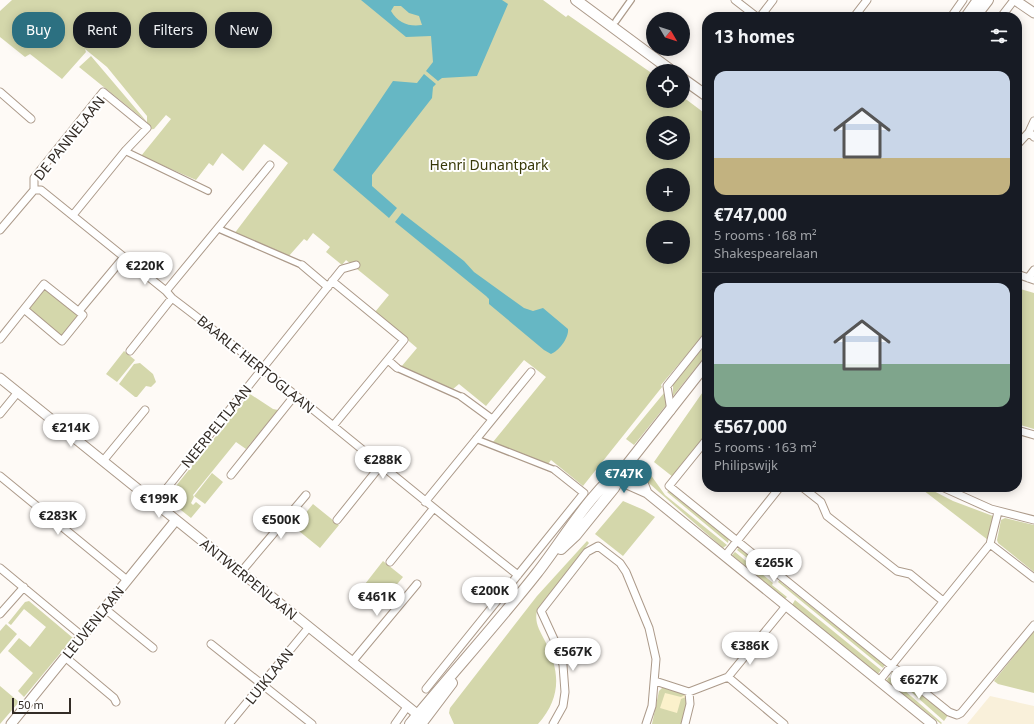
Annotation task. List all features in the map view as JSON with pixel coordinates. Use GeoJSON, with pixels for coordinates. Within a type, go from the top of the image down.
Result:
{"type":"FeatureCollection","features":[{"type":"Feature","properties":{"kind":"main road"},"geometry":{"type":"LineString","coordinates":[[568,0],[587,10]]}},
{"type":"Feature","properties":{"kind":"main road"},"geometry":{"type":"LineString","coordinates":[[576,0],[587,10],[662,64]]}},
{"type":"Feature","properties":{"kind":"main road"},"geometry":{"type":"LineString","coordinates":[[970,12],[978,0]]}},
{"type":"Feature","properties":{"kind":"main road"},"geometry":{"type":"LineString","coordinates":[[979,12],[988,0]]}},
{"type":"Feature","properties":{"kind":"main road"},"geometry":{"type":"LineString","coordinates":[[690,84],[702,92]]}},
{"type":"Feature","properties":{"kind":"main road"},"geometry":{"type":"LineString","coordinates":[[410,724],[421,720],[462,664],[537,573],[570,529],[618,476],[702,369]]}},
{"type":"Feature","properties":{"kind":"street"},"geometry":{"type":"LineString","coordinates":[[616,21],[631,0]]}},
{"type":"Feature","properties":{"kind":"street"},"geometry":{"type":"LineString","coordinates":[[735,0],[750,12]]}},
{"type":"Feature","properties":{"kind":"street"},"geometry":{"type":"LineString","coordinates":[[764,12],[773,0]]}},
{"type":"Feature","properties":{"kind":"street"},"geometry":{"type":"LineString","coordinates":[[858,12],[867,0]]}},
{"type":"Feature","properties":{"kind":"street"},"geometry":{"type":"LineString","coordinates":[[955,12],[963,0]]}},
{"type":"Feature","properties":{"kind":"street"},"geometry":{"type":"LineString","coordinates":[[1005,12],[1014,0],[1034,13]]}},
{"type":"Feature","properties":{"kind":"street"},"geometry":{"type":"LineString","coordinates":[[0,92],[31,119]]}},
{"type":"Feature","properties":{"kind":"street","name":"DE PANNELAAN"},"geometry":{"type":"LineString","coordinates":[[34,190],[34,178],[103,92],[147,128],[125,151]]}},
{"type":"Feature","properties":{"kind":"street"},"geometry":{"type":"LineString","coordinates":[[1022,141],[1031,135],[1034,121]]}},
{"type":"Feature","properties":{"kind":"street"},"geometry":{"type":"LineString","coordinates":[[73,215],[125,151],[208,191]]}},
{"type":"Feature","properties":{"kind":"street"},"geometry":{"type":"LineString","coordinates":[[166,291],[219,229],[270,165]]}},
{"type":"Feature","properties":{"kind":"street"},"geometry":{"type":"LineString","coordinates":[[0,230],[34,190]]}},
{"type":"Feature","properties":{"kind":"street","name":"BAARLE HERTOGLAAN"},"geometry":{"type":"LineString","coordinates":[[34,190],[41,190],[73,215],[166,291],[172,298],[295,395],[433,509],[518,575]]}},
{"type":"Feature","properties":{"kind":"street"},"geometry":{"type":"LineString","coordinates":[[219,229],[302,265],[330,284],[404,340],[333,426]]}},
{"type":"Feature","properties":{"kind":"street"},"geometry":{"type":"LineString","coordinates":[[79,311],[124,257]]}},
{"type":"Feature","properties":{"kind":"street","name":"NEERPELTLAAN"},"geometry":{"type":"LineString","coordinates":[[154,503],[342,269],[356,265]]}},
{"type":"Feature","properties":{"kind":"street"},"geometry":{"type":"LineString","coordinates":[[1031,279],[1034,270]]}},
{"type":"Feature","properties":{"kind":"street"},"geometry":{"type":"LineString","coordinates":[[0,339],[24,309],[44,284],[83,315],[62,341],[24,309]]}},
{"type":"Feature","properties":{"kind":"street"},"geometry":{"type":"LineString","coordinates":[[130,351],[172,298]]}},
{"type":"Feature","properties":{"kind":"street"},"geometry":{"type":"LineString","coordinates":[[670,411],[667,386],[702,342]]}},
{"type":"Feature","properties":{"kind":"street"},"geometry":{"type":"LineString","coordinates":[[388,360],[397,368],[462,397],[492,419]]}},
{"type":"Feature","properties":{"kind":"street"},"geometry":{"type":"LineString","coordinates":[[425,502],[531,372]]}},
{"type":"Feature","properties":{"kind":"street","name":"ANTWERPENLAAN"},"geometry":{"type":"LineString","coordinates":[[0,378],[309,627],[421,720]]}},
{"type":"Feature","properties":{"kind":"street"},"geometry":{"type":"LineString","coordinates":[[0,414],[18,392]]}},
{"type":"Feature","properties":{"kind":"street"},"geometry":{"type":"LineString","coordinates":[[231,475],[295,395]]}},
{"type":"Feature","properties":{"kind":"street"},"geometry":{"type":"LineString","coordinates":[[103,461],[145,410]]}},
{"type":"Feature","properties":{"kind":"street"},"geometry":{"type":"LineString","coordinates":[[1022,431],[1034,435]]}},
{"type":"Feature","properties":{"kind":"street"},"geometry":{"type":"LineString","coordinates":[[426,689],[584,493],[555,470],[476,439]]}},
{"type":"Feature","properties":{"kind":"street"},"geometry":{"type":"LineString","coordinates":[[702,445],[669,486],[949,712],[957,715],[961,713],[1034,625]]}},
{"type":"Feature","properties":{"kind":"street"},"geometry":{"type":"LineString","coordinates":[[337,520],[381,465]]}},
{"type":"Feature","properties":{"kind":"street"},"geometry":{"type":"LineString","coordinates":[[626,466],[643,483],[647,493]]}},
{"type":"Feature","properties":{"kind":"street"},"geometry":{"type":"LineString","coordinates":[[0,476],[127,580]]}},
{"type":"Feature","properties":{"kind":"street"},"geometry":{"type":"LineString","coordinates":[[618,476],[629,485],[647,493],[932,724]]}},
{"type":"Feature","properties":{"kind":"street"},"geometry":{"type":"LineString","coordinates":[[725,556],[776,492]]}},
{"type":"Feature","properties":{"kind":"street"},"geometry":{"type":"LineString","coordinates":[[808,492],[821,502],[828,516],[897,571],[910,574],[943,601]]}},
{"type":"Feature","properties":{"kind":"street"},"geometry":{"type":"LineString","coordinates":[[953,492],[998,512],[1034,520]]}},
{"type":"Feature","properties":{"kind":"street"},"geometry":{"type":"LineString","coordinates":[[241,572],[306,495]]}},
{"type":"Feature","properties":{"kind":"street"},"geometry":{"type":"LineString","coordinates":[[390,562],[433,509]]}},
{"type":"Feature","properties":{"kind":"street"},"geometry":{"type":"LineString","coordinates":[[879,681],[990,544],[998,512]]}},
{"type":"Feature","properties":{"kind":"street","name":"LEUVENLAAN"},"geometry":{"type":"LineString","coordinates":[[11,724],[176,520]]}},
{"type":"Feature","properties":{"kind":"street"},"geometry":{"type":"LineString","coordinates":[[990,544],[1034,578]]}},
{"type":"Feature","properties":{"kind":"street"},"geometry":{"type":"LineString","coordinates":[[553,724],[562,706],[565,692],[563,665],[558,648],[541,611],[587,552],[598,546],[623,567],[645,616],[656,659],[652,706],[646,724]]}},
{"type":"Feature","properties":{"kind":"street"},"geometry":{"type":"LineString","coordinates":[[0,568],[82,636]]}},
{"type":"Feature","properties":{"kind":"street"},"geometry":{"type":"LineString","coordinates":[[352,662],[417,584]]}},
{"type":"Feature","properties":{"kind":"street"},"geometry":{"type":"LineString","coordinates":[[0,614],[24,588]]}},
{"type":"Feature","properties":{"kind":"street"},"geometry":{"type":"LineString","coordinates":[[655,681],[689,692],[728,678],[786,606]]}},
{"type":"Feature","properties":{"kind":"street"},"geometry":{"type":"LineString","coordinates":[[104,608],[153,648]]}},
{"type":"Feature","properties":{"kind":"street","name":"LUIKLAAN"},"geometry":{"type":"LineString","coordinates":[[229,724],[309,627]]}},
{"type":"Feature","properties":{"kind":"street"},"geometry":{"type":"LineString","coordinates":[[211,644],[312,724]]}},
{"type":"Feature","properties":{"kind":"street"},"geometry":{"type":"LineString","coordinates":[[65,657],[114,698],[116,702]]}},
{"type":"Feature","properties":{"kind":"street"},"geometry":{"type":"LineString","coordinates":[[728,678],[784,724]]}},
{"type":"Feature","properties":{"kind":"street"},"geometry":{"type":"LineString","coordinates":[[685,724],[690,704],[689,692]]}},
{"type":"Feature","properties":{"kind":"street"},"geometry":{"type":"LineString","coordinates":[[395,724],[407,707]]}},
{"type":"Feature","properties":{"kind":"shaded area"},"geometry":{"type":"Polygon","coordinates":[[[990,696],[1034,706],[1034,724],[967,724],[990,696]]]}},
{"type":"Feature","properties":{"kind":"green space","name":"Henri Dunantpark"},"geometry":{"type":"Polygon","coordinates":[[[12,0],[543,0],[566,17],[568,15],[646,69],[646,108],[690,108],[690,102],[702,111],[702,337],[661,385],[662,387],[583,486],[551,460],[546,467],[493,442],[546,377],[524,360],[486,406],[459,384],[453,389],[401,367],[417,348],[375,312],[389,295],[346,260],[342,265],[326,252],[330,247],[313,233],[307,241],[304,239],[288,257],[234,234],[288,163],[264,144],[243,171],[222,153],[213,166],[209,163],[196,180],[141,156],[171,119],[166,115],[154,129],[147,130],[147,116],[107,67],[85,49],[86,52],[62,79],[30,54],[25,57],[14,48],[65,48],[65,12],[12,12],[12,47],[0,37],[0,11],[12,0]]]}},
{"type":"Feature","properties":{"kind":"green space"},"geometry":{"type":"Polygon","coordinates":[[[91,56],[147,122],[79,67],[91,56]]]}},
{"type":"Feature","properties":{"kind":"green space"},"geometry":{"type":"Polygon","coordinates":[[[45,288],[80,316],[62,337],[28,308],[45,288]]]}},
{"type":"Feature","properties":{"kind":"green space"},"geometry":{"type":"Polygon","coordinates":[[[1022,289],[1034,293],[1034,429],[1022,425],[1022,289]]]}},
{"type":"Feature","properties":{"kind":"green space"},"geometry":{"type":"Polygon","coordinates":[[[702,346],[702,360],[673,396],[673,382],[702,346]]]}},
{"type":"Feature","properties":{"kind":"green space"},"geometry":{"type":"Polygon","coordinates":[[[124,351],[135,360],[117,382],[106,374],[124,351]]]}},
{"type":"Feature","properties":{"kind":"green space"},"geometry":{"type":"Polygon","coordinates":[[[140,363],[153,374],[156,382],[151,387],[146,386],[137,397],[135,397],[119,384],[134,364],[140,363]]]}},
{"type":"Feature","properties":{"kind":"green space"},"geometry":{"type":"Polygon","coordinates":[[[664,393],[667,404],[634,445],[626,439],[664,393]]]}},
{"type":"Feature","properties":{"kind":"green space"},"geometry":{"type":"Polygon","coordinates":[[[702,393],[702,441],[673,477],[654,462],[702,393]]]}},
{"type":"Feature","properties":{"kind":"green space"},"geometry":{"type":"Polygon","coordinates":[[[250,394],[273,409],[278,410],[246,449],[236,442],[193,495],[194,497],[191,503],[193,505],[196,502],[201,506],[191,518],[167,499],[167,497],[250,394]]]}},
{"type":"Feature","properties":{"kind":"green space"},"geometry":{"type":"Polygon","coordinates":[[[648,471],[665,495],[727,545],[723,548],[643,478],[648,471]]]}},
{"type":"Feature","properties":{"kind":"green space"},"geometry":{"type":"Polygon","coordinates":[[[212,473],[223,482],[205,504],[194,496],[212,473]]]}},
{"type":"Feature","properties":{"kind":"green space"},"geometry":{"type":"Polygon","coordinates":[[[670,490],[729,538],[728,543],[667,492],[670,490]]]}},
{"type":"Feature","properties":{"kind":"green space"},"geometry":{"type":"Polygon","coordinates":[[[926,492],[936,492],[953,501],[993,516],[988,540],[926,492]]]}},
{"type":"Feature","properties":{"kind":"green space"},"geometry":{"type":"Polygon","coordinates":[[[623,501],[644,510],[655,517],[623,556],[595,534],[623,501]]]}},
{"type":"Feature","properties":{"kind":"green space"},"geometry":{"type":"Polygon","coordinates":[[[313,504],[339,525],[320,548],[294,527],[313,504]]]}},
{"type":"Feature","properties":{"kind":"green space"},"geometry":{"type":"Polygon","coordinates":[[[1005,518],[1034,525],[1034,572],[998,543],[997,540],[1001,520],[1005,518]]]}},
{"type":"Feature","properties":{"kind":"green space"},"geometry":{"type":"Polygon","coordinates":[[[587,541],[589,543],[537,611],[536,615],[538,626],[550,652],[556,673],[555,694],[546,714],[538,724],[454,724],[449,713],[450,708],[537,596],[587,541]]]}},
{"type":"Feature","properties":{"kind":"green space"},"geometry":{"type":"Polygon","coordinates":[[[739,547],[778,577],[775,580],[737,550],[739,547]]]}},
{"type":"Feature","properties":{"kind":"green space"},"geometry":{"type":"Polygon","coordinates":[[[735,552],[773,583],[772,585],[787,597],[785,599],[732,555],[735,552]]]}},
{"type":"Feature","properties":{"kind":"green space"},"geometry":{"type":"Polygon","coordinates":[[[383,561],[403,577],[384,600],[365,584],[383,561]]]}},
{"type":"Feature","properties":{"kind":"green space"},"geometry":{"type":"Polygon","coordinates":[[[780,579],[782,583],[885,665],[883,668],[778,582],[780,579]]]}},
{"type":"Feature","properties":{"kind":"green space"},"geometry":{"type":"Polygon","coordinates":[[[795,600],[881,670],[878,674],[792,605],[795,600]]]}},
{"type":"Feature","properties":{"kind":"green space"},"geometry":{"type":"Polygon","coordinates":[[[29,601],[73,638],[24,697],[18,691],[33,673],[8,651],[19,638],[30,647],[46,627],[24,609],[11,625],[8,623],[25,602],[29,601]]]}},
{"type":"Feature","properties":{"kind":"green space"},"geometry":{"type":"Polygon","coordinates":[[[6,624],[17,634],[0,654],[0,631],[6,624]]]}},
{"type":"Feature","properties":{"kind":"green space"},"geometry":{"type":"Polygon","coordinates":[[[1034,631],[1034,693],[998,684],[994,681],[1034,631]]]}},
{"type":"Feature","properties":{"kind":"green space"},"geometry":{"type":"Polygon","coordinates":[[[893,672],[897,673],[948,715],[944,721],[891,674],[893,672]]]}},
{"type":"Feature","properties":{"kind":"green space"},"geometry":{"type":"Polygon","coordinates":[[[889,677],[942,723],[941,724],[886,681],[889,677]]]}},
{"type":"Feature","properties":{"kind":"green space"},"geometry":{"type":"Polygon","coordinates":[[[0,686],[19,702],[0,724],[0,686]]]}},
{"type":"Feature","properties":{"kind":"green space"},"geometry":{"type":"Polygon","coordinates":[[[663,687],[683,691],[685,695],[686,707],[681,724],[652,724],[659,691],[663,687]]]}},
{"type":"Feature","properties":{"kind":"sand"},"geometry":{"type":"Polygon","coordinates":[[[665,693],[681,697],[685,695],[686,697],[681,699],[677,713],[660,708],[665,693]]]}},
{"type":"Feature","properties":{"kind":"water"},"geometry":{"type":"Polygon","coordinates":[[[361,0],[502,0],[508,4],[477,76],[442,78],[438,81],[426,71],[433,62],[431,36],[406,37],[361,0]],[[394,6],[391,11],[397,19],[408,25],[422,25],[419,16],[409,13],[401,6],[394,6]]]}},
{"type":"Feature","properties":{"kind":"water"},"geometry":{"type":"Polygon","coordinates":[[[424,74],[436,84],[433,87],[432,98],[372,175],[372,186],[397,208],[389,218],[333,170],[393,81],[417,83],[424,74]]]}},
{"type":"Feature","properties":{"kind":"water"},"geometry":{"type":"Polygon","coordinates":[[[402,213],[464,261],[474,272],[524,308],[533,311],[543,308],[568,329],[567,336],[560,347],[551,354],[544,350],[489,304],[489,299],[486,296],[395,222],[402,213]]]}}]}
